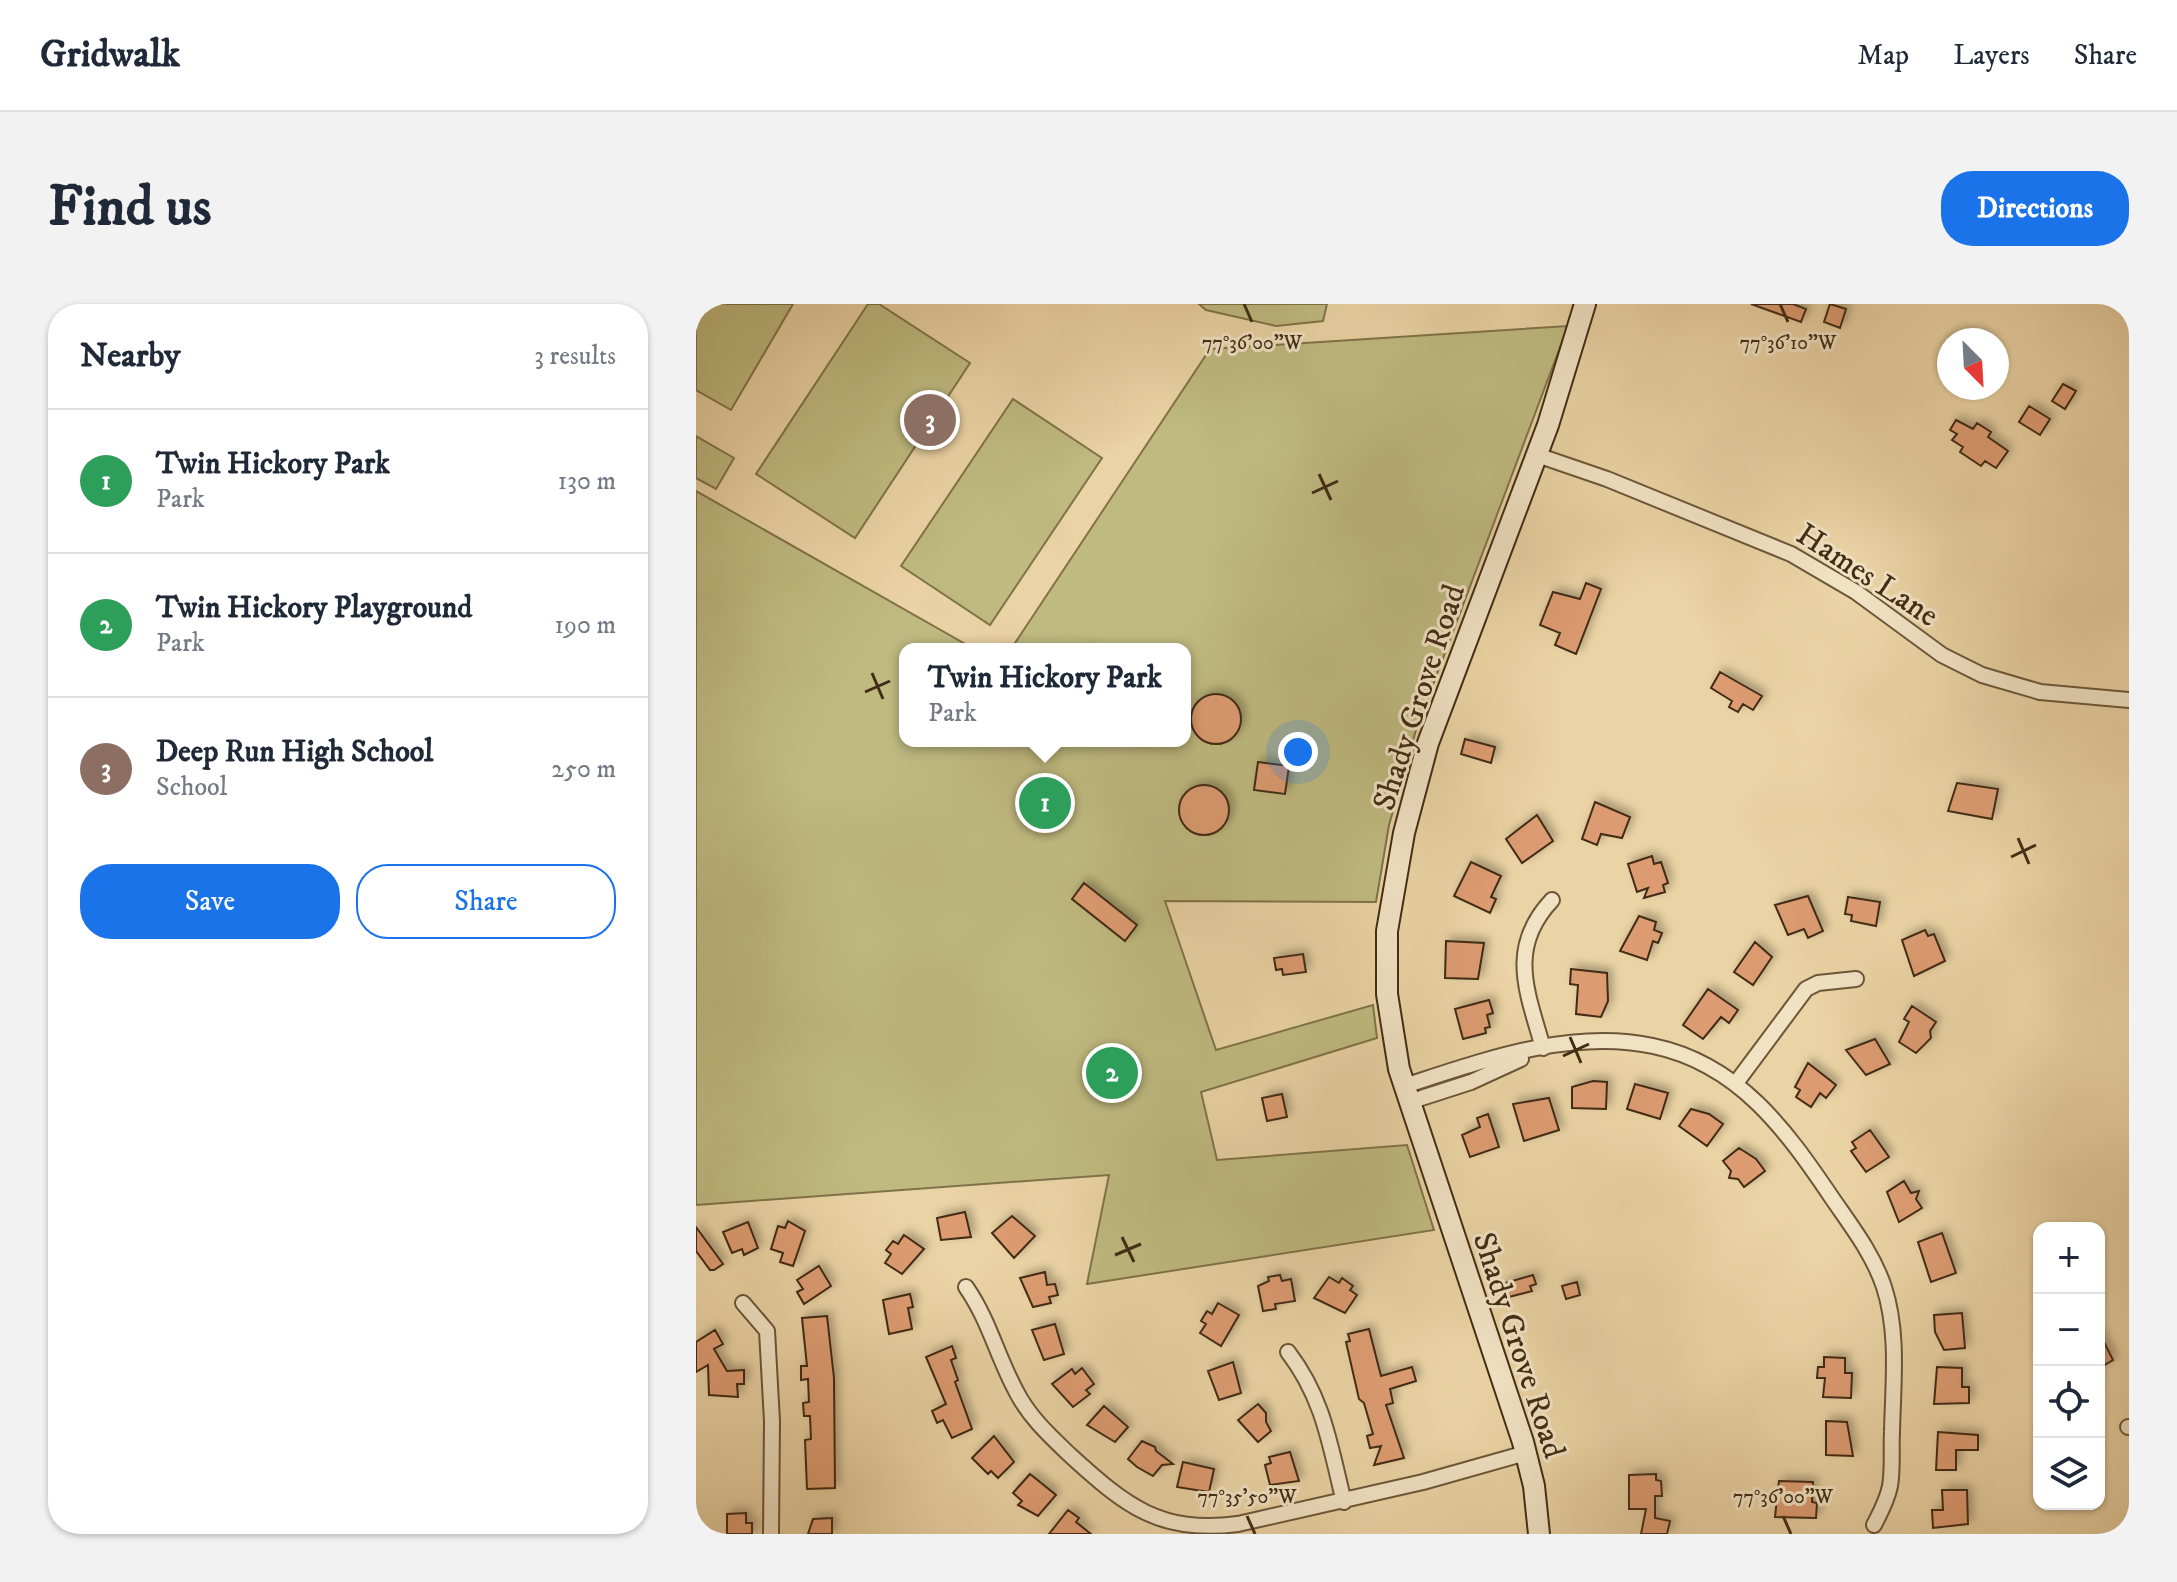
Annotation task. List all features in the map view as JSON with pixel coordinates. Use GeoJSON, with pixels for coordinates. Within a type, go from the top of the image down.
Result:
{"type":"FeatureCollection","features":[{"type":"Feature","properties":{"kind":"main road","name":"Shady Grove Road"},"geometry":{"type":"LineString","coordinates":[[1539,1534],[1526,1453],[1407,1094],[1391,1031],[1386,969],[1391,901],[1404,833],[1432,730],[1537,455],[1585,304]]}},
{"type":"Feature","properties":{"kind":"street","name":"Hames Lane"},"geometry":{"type":"LineString","coordinates":[[1537,455],[1607,479],[1791,554],[1856,592],[1942,655],[1982,675],[2040,692],[2129,700]]}},
{"type":"Feature","properties":{"kind":"street"},"geometry":{"type":"LineString","coordinates":[[1543,1048],[1526,986],[1523,956],[1532,921],[1552,900]]}},
{"type":"Feature","properties":{"kind":"street"},"geometry":{"type":"LineString","coordinates":[[1736,1083],[1806,989],[1818,983],[1856,979]]}},
{"type":"Feature","properties":{"kind":"street"},"geometry":{"type":"LineString","coordinates":[[1407,1094],[1485,1061],[1543,1048],[1607,1040],[1655,1046],[1707,1065],[1756,1099],[1793,1141],[1865,1246],[1884,1285],[1892,1322],[1893,1351],[1890,1485],[1874,1525]]}},
{"type":"Feature","properties":{"kind":"street"},"geometry":{"type":"LineString","coordinates":[[966,1287],[982,1309],[1007,1375],[1032,1416],[1131,1507],[1172,1524],[1215,1527],[1344,1502],[1526,1453]]}},
{"type":"Feature","properties":{"kind":"street"},"geometry":{"type":"LineString","coordinates":[[743,1303],[767,1331],[772,1421],[771,1534]]}},
{"type":"Feature","properties":{"kind":"street"},"geometry":{"type":"LineString","coordinates":[[1288,1352],[1319,1402],[1344,1502]]}},
{"type":"Feature","properties":{"kind":"shaded area"},"geometry":{"type":"Polygon","coordinates":[[[709,304],[793,304],[731,410],[696,390],[696,325],[709,304]]]}},
{"type":"Feature","properties":{"kind":"shaded area"},"geometry":{"type":"Polygon","coordinates":[[[868,304],[879,304],[970,363],[855,538],[756,474],[868,304]]]}},
{"type":"Feature","properties":{"kind":"shaded area"},"geometry":{"type":"Polygon","coordinates":[[[1199,304],[1327,304],[1323,321],[1276,326],[1206,310],[1199,304]]]}},
{"type":"Feature","properties":{"kind":"shaded area"},"geometry":{"type":"Polygon","coordinates":[[[1568,326],[1416,730],[1389,825],[1376,902],[1165,901],[1216,1050],[1373,1005],[1377,1038],[1201,1092],[1217,1160],[1407,1145],[1434,1230],[1087,1284],[1109,1175],[696,1205],[696,491],[963,643],[899,643],[899,747],[1191,747],[1191,643],[1015,643],[1210,349],[1568,326]]]}},
{"type":"Feature","properties":{"kind":"shaded area"},"geometry":{"type":"Polygon","coordinates":[[[1013,399],[1102,458],[990,625],[901,566],[1013,399]]]}},
{"type":"Feature","properties":{"kind":"shaded area"},"geometry":{"type":"Polygon","coordinates":[[[696,436],[734,458],[716,489],[696,478],[696,436]]]}},
{"type":"Feature","properties":{"kind":"building"},"geometry":{"type":"Polygon","coordinates":[[[1751,304],[1793,304],[1806,309],[1801,322],[1751,304]]]}},
{"type":"Feature","properties":{"kind":"building"},"geometry":{"type":"Polygon","coordinates":[[[1830,304],[1846,309],[1840,328],[1824,322],[1830,304]]]}},
{"type":"Feature","properties":{"kind":"building"},"geometry":{"type":"Polygon","coordinates":[[[2063,384],[2076,391],[2065,409],[2052,401],[2063,384]]]}},
{"type":"Feature","properties":{"kind":"building"},"geometry":{"type":"Polygon","coordinates":[[[2029,406],[2050,419],[2040,435],[2019,422],[2029,406]]]}},
{"type":"Feature","properties":{"kind":"building"},"geometry":{"type":"Polygon","coordinates":[[[1956,420],[1973,429],[1977,423],[1991,432],[1988,437],[2008,451],[1996,468],[1985,461],[1981,466],[1960,452],[1963,447],[1952,440],[1957,434],[1950,430],[1956,420]]]}},
{"type":"Feature","properties":{"kind":"building"},"geometry":{"type":"Polygon","coordinates":[[[1586,583],[1601,589],[1576,654],[1555,645],[1560,633],[1540,625],[1553,592],[1580,599],[1586,583]]]}},
{"type":"Feature","properties":{"kind":"building"},"geometry":{"type":"Polygon","coordinates":[[[1720,672],[1762,696],[1753,710],[1743,704],[1738,712],[1729,707],[1732,701],[1711,688],[1720,672]]]}},
{"type":"Feature","properties":{"kind":"building"},"geometry":{"type":"Polygon","coordinates":[[[1216,694],[1234,701],[1241,719],[1234,737],[1216,744],[1198,737],[1191,719],[1198,701],[1216,694]]]}},
{"type":"Feature","properties":{"kind":"building"},"geometry":{"type":"Polygon","coordinates":[[[1465,739],[1495,747],[1491,763],[1461,754],[1465,739]]]}},
{"type":"Feature","properties":{"kind":"building"},"geometry":{"type":"Polygon","coordinates":[[[1258,762],[1289,766],[1285,794],[1254,790],[1258,762]]]}},
{"type":"Feature","properties":{"kind":"building"},"geometry":{"type":"Polygon","coordinates":[[[1957,783],[1998,789],[1992,819],[1948,811],[1957,783]]]}},
{"type":"Feature","properties":{"kind":"building"},"geometry":{"type":"Polygon","coordinates":[[[1204,785],[1222,792],[1229,810],[1222,828],[1204,835],[1186,828],[1179,810],[1186,792],[1204,785]]]}},
{"type":"Feature","properties":{"kind":"building"},"geometry":{"type":"Polygon","coordinates":[[[1595,802],[1630,817],[1622,838],[1601,834],[1597,845],[1582,839],[1595,802]]]}},
{"type":"Feature","properties":{"kind":"building"},"geometry":{"type":"Polygon","coordinates":[[[1537,815],[1553,841],[1522,863],[1506,839],[1537,815]]]}},
{"type":"Feature","properties":{"kind":"building"},"geometry":{"type":"Polygon","coordinates":[[[1652,856],[1654,864],[1661,862],[1668,883],[1663,885],[1665,892],[1644,898],[1648,888],[1637,892],[1628,864],[1652,856]]]}},
{"type":"Feature","properties":{"kind":"building"},"geometry":{"type":"Polygon","coordinates":[[[1471,862],[1501,876],[1491,897],[1496,899],[1490,913],[1454,896],[1471,862]]]}},
{"type":"Feature","properties":{"kind":"building"},"geometry":{"type":"Polygon","coordinates":[[[1084,883],[1137,925],[1125,941],[1072,899],[1084,883]]]}},
{"type":"Feature","properties":{"kind":"building"},"geometry":{"type":"Polygon","coordinates":[[[1808,896],[1823,931],[1808,938],[1804,929],[1788,935],[1775,905],[1808,896]]]}},
{"type":"Feature","properties":{"kind":"building"},"geometry":{"type":"Polygon","coordinates":[[[1848,897],[1880,902],[1876,926],[1851,921],[1852,915],[1845,914],[1848,897]]]}},
{"type":"Feature","properties":{"kind":"building"},"geometry":{"type":"Polygon","coordinates":[[[1639,916],[1656,922],[1654,930],[1662,933],[1658,943],[1653,941],[1647,960],[1620,951],[1639,916]]]}},
{"type":"Feature","properties":{"kind":"building"},"geometry":{"type":"Polygon","coordinates":[[[1925,930],[1928,936],[1934,934],[1945,961],[1914,976],[1902,940],[1925,930]]]}},
{"type":"Feature","properties":{"kind":"building"},"geometry":{"type":"Polygon","coordinates":[[[1446,941],[1484,943],[1478,979],[1445,978],[1446,941]]]}},
{"type":"Feature","properties":{"kind":"building"},"geometry":{"type":"Polygon","coordinates":[[[1755,942],[1772,957],[1753,985],[1734,972],[1755,942]]]}},
{"type":"Feature","properties":{"kind":"building"},"geometry":{"type":"Polygon","coordinates":[[[1303,954],[1306,972],[1283,975],[1282,969],[1276,970],[1274,958],[1303,954]]]}},
{"type":"Feature","properties":{"kind":"building"},"geometry":{"type":"Polygon","coordinates":[[[1571,969],[1607,973],[1608,1001],[1601,1017],[1576,1014],[1578,985],[1570,984],[1571,969]]]}},
{"type":"Feature","properties":{"kind":"building"},"geometry":{"type":"Polygon","coordinates":[[[1708,989],[1738,1010],[1729,1023],[1721,1017],[1703,1039],[1683,1025],[1708,989]]]}},
{"type":"Feature","properties":{"kind":"building"},"geometry":{"type":"Polygon","coordinates":[[[1489,1000],[1493,1013],[1487,1015],[1490,1027],[1485,1028],[1486,1033],[1463,1039],[1455,1009],[1489,1000]]]}},
{"type":"Feature","properties":{"kind":"building"},"geometry":{"type":"Polygon","coordinates":[[[1912,1006],[1936,1022],[1930,1031],[1931,1038],[1916,1053],[1899,1042],[1909,1022],[1904,1019],[1912,1006]]]}},
{"type":"Feature","properties":{"kind":"building"},"geometry":{"type":"Polygon","coordinates":[[[1875,1039],[1890,1064],[1866,1075],[1846,1050],[1875,1039]]]}},
{"type":"Feature","properties":{"kind":"building"},"geometry":{"type":"Polygon","coordinates":[[[1808,1063],[1836,1085],[1826,1098],[1820,1093],[1811,1107],[1796,1097],[1800,1090],[1795,1087],[1808,1063]]]}},
{"type":"Feature","properties":{"kind":"building"},"geometry":{"type":"Polygon","coordinates":[[[1593,1081],[1607,1082],[1606,1109],[1572,1108],[1572,1087],[1593,1081]]]}},
{"type":"Feature","properties":{"kind":"building"},"geometry":{"type":"Polygon","coordinates":[[[1635,1084],[1668,1093],[1660,1119],[1627,1109],[1635,1084]]]}},
{"type":"Feature","properties":{"kind":"building"},"geometry":{"type":"Polygon","coordinates":[[[1282,1094],[1287,1117],[1267,1121],[1262,1098],[1282,1094]]]}},
{"type":"Feature","properties":{"kind":"building"},"geometry":{"type":"Polygon","coordinates":[[[1549,1098],[1559,1130],[1524,1141],[1513,1104],[1549,1098]]]}},
{"type":"Feature","properties":{"kind":"building"},"geometry":{"type":"Polygon","coordinates":[[[1691,1109],[1709,1114],[1723,1124],[1707,1146],[1679,1126],[1691,1109]]]}},
{"type":"Feature","properties":{"kind":"building"},"geometry":{"type":"Polygon","coordinates":[[[1488,1114],[1499,1147],[1470,1157],[1462,1135],[1480,1127],[1477,1118],[1488,1114]]]}},
{"type":"Feature","properties":{"kind":"building"},"geometry":{"type":"Polygon","coordinates":[[[1870,1130],[1889,1157],[1866,1172],[1851,1151],[1856,1148],[1852,1142],[1870,1130]]]}},
{"type":"Feature","properties":{"kind":"building"},"geometry":{"type":"Polygon","coordinates":[[[1739,1148],[1756,1159],[1765,1171],[1744,1187],[1738,1179],[1729,1178],[1731,1171],[1723,1161],[1739,1148]]]}},
{"type":"Feature","properties":{"kind":"building"},"geometry":{"type":"Polygon","coordinates":[[[1904,1181],[1911,1193],[1919,1191],[1916,1199],[1922,1208],[1899,1222],[1887,1192],[1904,1181]]]}},
{"type":"Feature","properties":{"kind":"building"},"geometry":{"type":"Polygon","coordinates":[[[965,1212],[971,1237],[941,1240],[937,1218],[965,1212]]]}},
{"type":"Feature","properties":{"kind":"building"},"geometry":{"type":"Polygon","coordinates":[[[1012,1216],[1035,1236],[1014,1258],[992,1233],[1012,1216]]]}},
{"type":"Feature","properties":{"kind":"building"},"geometry":{"type":"Polygon","coordinates":[[[788,1221],[805,1231],[793,1266],[780,1262],[783,1253],[771,1249],[778,1226],[785,1228],[788,1221]]]}},
{"type":"Feature","properties":{"kind":"building"},"geometry":{"type":"Polygon","coordinates":[[[748,1222],[758,1248],[744,1255],[742,1249],[732,1253],[723,1232],[748,1222]]]}},
{"type":"Feature","properties":{"kind":"building"},"geometry":{"type":"Polygon","coordinates":[[[696,1227],[723,1264],[714,1270],[710,1270],[696,1251],[696,1227]]]}},
{"type":"Feature","properties":{"kind":"building"},"geometry":{"type":"Polygon","coordinates":[[[1942,1233],[1956,1273],[1931,1282],[1918,1242],[1942,1233]]]}},
{"type":"Feature","properties":{"kind":"building"},"geometry":{"type":"Polygon","coordinates":[[[904,1235],[924,1249],[902,1274],[885,1263],[891,1254],[886,1250],[893,1241],[898,1244],[904,1235]]]}},
{"type":"Feature","properties":{"kind":"building"},"geometry":{"type":"Polygon","coordinates":[[[819,1266],[831,1286],[804,1304],[797,1292],[803,1289],[797,1280],[819,1266]]]}},
{"type":"Feature","properties":{"kind":"building"},"geometry":{"type":"Polygon","coordinates":[[[1045,1272],[1047,1285],[1055,1284],[1058,1295],[1049,1297],[1051,1303],[1033,1307],[1020,1278],[1045,1272]]]}},
{"type":"Feature","properties":{"kind":"building"},"geometry":{"type":"Polygon","coordinates":[[[1280,1275],[1282,1281],[1291,1279],[1295,1301],[1275,1304],[1276,1309],[1263,1311],[1258,1286],[1269,1281],[1268,1277],[1280,1275]]]}},
{"type":"Feature","properties":{"kind":"building"},"geometry":{"type":"Polygon","coordinates":[[[1533,1275],[1536,1284],[1530,1286],[1532,1291],[1505,1298],[1502,1287],[1505,1283],[1533,1275]]]}},
{"type":"Feature","properties":{"kind":"building"},"geometry":{"type":"Polygon","coordinates":[[[1329,1277],[1339,1283],[1342,1278],[1353,1286],[1350,1290],[1357,1295],[1345,1313],[1314,1298],[1329,1277]]]}},
{"type":"Feature","properties":{"kind":"building"},"geometry":{"type":"Polygon","coordinates":[[[1577,1282],[1580,1295],[1566,1299],[1562,1286],[1577,1282]]]}},
{"type":"Feature","properties":{"kind":"building"},"geometry":{"type":"Polygon","coordinates":[[[910,1294],[913,1307],[908,1308],[912,1329],[889,1334],[883,1300],[910,1294]]]}},
{"type":"Feature","properties":{"kind":"building"},"geometry":{"type":"Polygon","coordinates":[[[1218,1303],[1239,1315],[1221,1346],[1200,1333],[1206,1324],[1201,1321],[1207,1311],[1212,1314],[1218,1303]]]}},
{"type":"Feature","properties":{"kind":"building"},"geometry":{"type":"Polygon","coordinates":[[[1962,1313],[1965,1348],[1944,1350],[1935,1332],[1934,1315],[1962,1313]]]}},
{"type":"Feature","properties":{"kind":"building"},"geometry":{"type":"Polygon","coordinates":[[[827,1316],[834,1378],[835,1488],[807,1489],[805,1440],[811,1439],[810,1416],[804,1416],[803,1403],[809,1402],[808,1379],[801,1380],[801,1366],[807,1366],[802,1318],[827,1316]]]}},
{"type":"Feature","properties":{"kind":"building"},"geometry":{"type":"Polygon","coordinates":[[[1055,1324],[1064,1354],[1044,1360],[1032,1330],[1055,1324]]]}},
{"type":"Feature","properties":{"kind":"building"},"geometry":{"type":"Polygon","coordinates":[[[1369,1329],[1381,1376],[1412,1367],[1416,1381],[1390,1389],[1393,1403],[1386,1405],[1404,1458],[1374,1465],[1381,1446],[1370,1448],[1367,1436],[1373,1434],[1364,1403],[1359,1399],[1346,1342],[1350,1341],[1348,1334],[1369,1329]]]}},
{"type":"Feature","properties":{"kind":"building"},"geometry":{"type":"Polygon","coordinates":[[[715,1330],[723,1344],[714,1349],[727,1371],[744,1370],[744,1384],[737,1384],[738,1397],[709,1395],[708,1365],[696,1372],[696,1342],[715,1330]]]}},
{"type":"Feature","properties":{"kind":"building"},"geometry":{"type":"Polygon","coordinates":[[[2105,1344],[2113,1360],[2105,1365],[2105,1344]]]}},
{"type":"Feature","properties":{"kind":"building"},"geometry":{"type":"Polygon","coordinates":[[[952,1346],[956,1358],[951,1360],[958,1380],[955,1382],[972,1429],[952,1438],[943,1420],[937,1423],[932,1411],[946,1404],[926,1357],[952,1346]]]}},
{"type":"Feature","properties":{"kind":"building"},"geometry":{"type":"Polygon","coordinates":[[[1824,1357],[1845,1358],[1845,1373],[1852,1373],[1851,1398],[1823,1397],[1825,1378],[1817,1378],[1818,1367],[1824,1367],[1824,1357]]]}},
{"type":"Feature","properties":{"kind":"building"},"geometry":{"type":"Polygon","coordinates":[[[1233,1362],[1241,1393],[1219,1400],[1208,1371],[1233,1362]]]}},
{"type":"Feature","properties":{"kind":"building"},"geometry":{"type":"Polygon","coordinates":[[[1937,1367],[1962,1368],[1962,1387],[1969,1387],[1969,1403],[1934,1404],[1937,1367]]]}},
{"type":"Feature","properties":{"kind":"building"},"geometry":{"type":"Polygon","coordinates":[[[1082,1368],[1094,1384],[1086,1390],[1090,1394],[1073,1407],[1052,1384],[1072,1369],[1075,1374],[1082,1368]]]}},
{"type":"Feature","properties":{"kind":"building"},"geometry":{"type":"Polygon","coordinates":[[[1258,1404],[1266,1413],[1266,1422],[1271,1431],[1258,1442],[1238,1420],[1258,1404]]]}},
{"type":"Feature","properties":{"kind":"building"},"geometry":{"type":"Polygon","coordinates":[[[1104,1406],[1128,1427],[1115,1442],[1087,1425],[1104,1406]]]}},
{"type":"Feature","properties":{"kind":"building"},"geometry":{"type":"Polygon","coordinates":[[[1826,1421],[1847,1422],[1853,1456],[1826,1455],[1826,1421]]]}},
{"type":"Feature","properties":{"kind":"building"},"geometry":{"type":"Polygon","coordinates":[[[1938,1432],[1978,1435],[1978,1450],[1956,1450],[1956,1470],[1936,1470],[1938,1432]]]}},
{"type":"Feature","properties":{"kind":"building"},"geometry":{"type":"Polygon","coordinates":[[[994,1436],[1014,1462],[998,1478],[991,1471],[988,1474],[972,1458],[994,1436]]]}},
{"type":"Feature","properties":{"kind":"building"},"geometry":{"type":"Polygon","coordinates":[[[1142,1441],[1155,1447],[1173,1464],[1162,1465],[1153,1476],[1137,1467],[1128,1459],[1142,1441]]]}},
{"type":"Feature","properties":{"kind":"building"},"geometry":{"type":"Polygon","coordinates":[[[1290,1452],[1299,1481],[1270,1485],[1265,1465],[1271,1463],[1269,1457],[1290,1452]]]}},
{"type":"Feature","properties":{"kind":"building"},"geometry":{"type":"Polygon","coordinates":[[[1183,1462],[1214,1469],[1209,1492],[1177,1487],[1183,1462]]]}},
{"type":"Feature","properties":{"kind":"building"},"geometry":{"type":"Polygon","coordinates":[[[1030,1474],[1056,1495],[1038,1516],[1018,1505],[1022,1501],[1013,1493],[1030,1474]]]}},
{"type":"Feature","properties":{"kind":"building"},"geometry":{"type":"Polygon","coordinates":[[[1656,1474],[1656,1480],[1661,1481],[1662,1496],[1655,1496],[1655,1518],[1670,1521],[1667,1534],[1641,1534],[1646,1509],[1629,1509],[1629,1475],[1656,1474]]]}},
{"type":"Feature","properties":{"kind":"building"},"geometry":{"type":"Polygon","coordinates":[[[1779,1481],[1813,1482],[1812,1502],[1817,1503],[1816,1518],[1775,1517],[1779,1481]]]}},
{"type":"Feature","properties":{"kind":"building"},"geometry":{"type":"Polygon","coordinates":[[[1942,1490],[1967,1490],[1968,1524],[1933,1528],[1932,1510],[1943,1510],[1942,1490]]]}},
{"type":"Feature","properties":{"kind":"building"},"geometry":{"type":"Polygon","coordinates":[[[1068,1510],[1079,1518],[1076,1522],[1091,1534],[1049,1534],[1068,1510]]]}},
{"type":"Feature","properties":{"kind":"building"},"geometry":{"type":"Polygon","coordinates":[[[746,1513],[746,1523],[752,1523],[752,1534],[727,1534],[727,1514],[746,1513]]]}},
{"type":"Feature","properties":{"kind":"building"},"geometry":{"type":"Polygon","coordinates":[[[832,1518],[832,1534],[808,1534],[813,1519],[832,1518]]]}},
{"type":"Feature","properties":{"kind":"place","name":"Deep Run High School"},"geometry":{"type":"Point","coordinates":[930,420]}},
{"type":"Feature","properties":{"kind":"place","name":"Twin Hickory Park"},"geometry":{"type":"Point","coordinates":[1045,803]}},
{"type":"Feature","properties":{"kind":"place","name":"Twin Hickory Playground"},"geometry":{"type":"Point","coordinates":[1112,1073]}}]}
